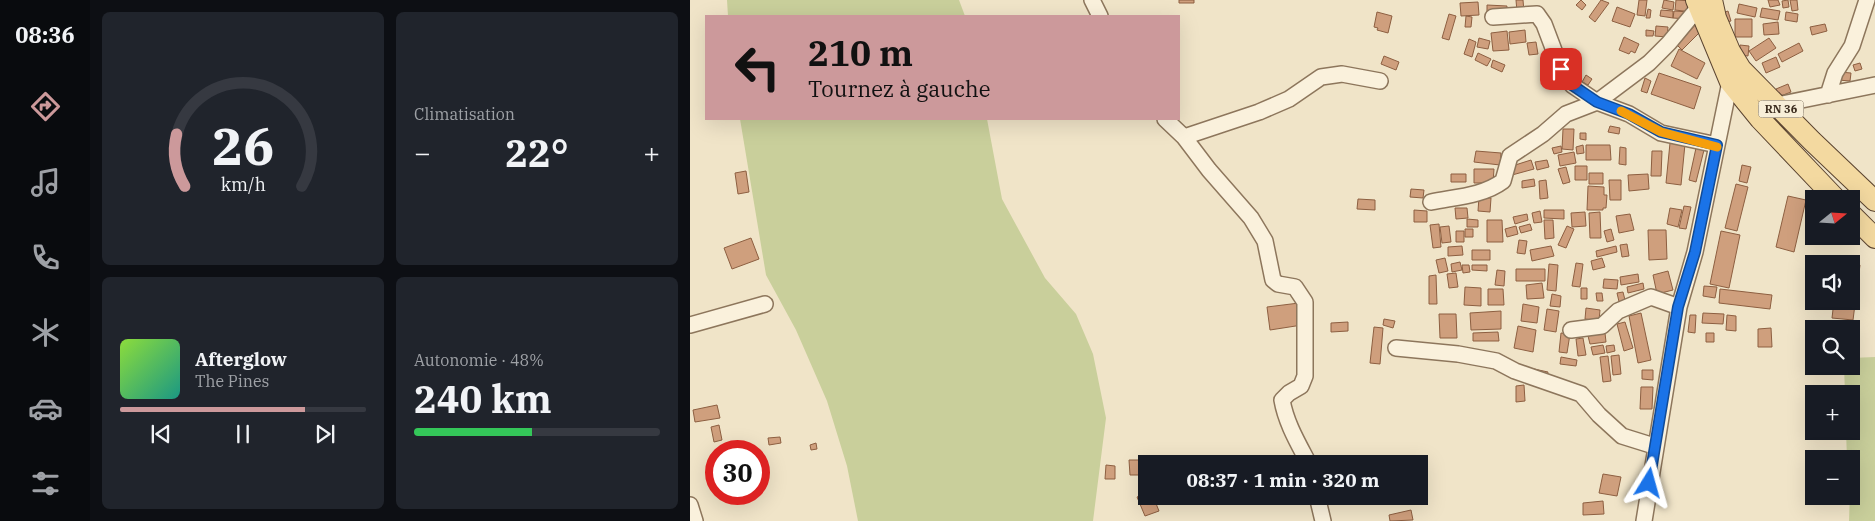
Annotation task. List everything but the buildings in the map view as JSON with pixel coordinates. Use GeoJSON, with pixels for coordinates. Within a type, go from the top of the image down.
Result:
{"type":"FeatureCollection","features":[{"type":"Feature","properties":{"kind":"main road","name":"RN 36"},"geometry":{"type":"LineString","coordinates":[[1702,3],[1730,82],[1760,119],[1827,190]]}},
{"type":"Feature","properties":{"kind":"main road","name":"RN 36"},"geometry":{"type":"LineString","coordinates":[[1702,3],[1716,18],[1730,51],[1742,69],[1875,201]]}},
{"type":"Feature","properties":{"kind":"main road"},"geometry":{"type":"LineString","coordinates":[[1860,223],[1875,238]]}},
{"type":"Feature","properties":{"kind":"street"},"geometry":{"type":"LineString","coordinates":[[1092,0],[1100,15]]}},
{"type":"Feature","properties":{"kind":"street"},"geometry":{"type":"LineString","coordinates":[[1828,95],[1835,73],[1852,46],[1867,0]]}},
{"type":"Feature","properties":{"kind":"street"},"geometry":{"type":"LineString","coordinates":[[1431,202],[1495,187],[1503,182],[1510,156],[1543,134],[1566,114],[1597,102],[1649,63],[1669,43],[1702,3]]}},
{"type":"Feature","properties":{"kind":"street"},"geometry":{"type":"LineString","coordinates":[[1493,17],[1537,14],[1544,24],[1561,69],[1572,85],[1597,102],[1629,114],[1661,132],[1717,145]]}},
{"type":"Feature","properties":{"kind":"street"},"geometry":{"type":"LineString","coordinates":[[1184,137],[1274,106],[1289,99],[1321,77],[1342,74],[1380,81]]}},
{"type":"Feature","properties":{"kind":"street"},"geometry":{"type":"LineString","coordinates":[[1644,521],[1654,446],[1678,307],[1695,252],[1730,82]]}},
{"type":"Feature","properties":{"kind":"street"},"geometry":{"type":"LineString","coordinates":[[1777,105],[1875,85]]}},
{"type":"Feature","properties":{"kind":"street"},"geometry":{"type":"LineString","coordinates":[[1166,120],[1184,137],[1209,170],[1251,218],[1265,241],[1273,280],[1278,284],[1296,287],[1305,302],[1305,376],[1301,386],[1282,400],[1290,427],[1304,455]]}},
{"type":"Feature","properties":{"kind":"street"},"geometry":{"type":"LineString","coordinates":[[1570,330],[1602,326],[1618,311],[1651,296],[1678,307]]}},
{"type":"Feature","properties":{"kind":"street"},"geometry":{"type":"LineString","coordinates":[[690,325],[765,304]]}},
{"type":"Feature","properties":{"kind":"street"},"geometry":{"type":"LineString","coordinates":[[1396,348],[1458,354],[1496,361],[1515,371],[1581,394],[1599,415],[1622,436],[1654,446]]}},
{"type":"Feature","properties":{"kind":"street"},"geometry":{"type":"LineString","coordinates":[[690,504],[695,521]]}},
{"type":"Feature","properties":{"kind":"street"},"geometry":{"type":"LineString","coordinates":[[1319,505],[1323,521]]}},
{"type":"Feature","properties":{"kind":"green space"},"geometry":{"type":"Polygon","coordinates":[[[727,0],[959,0],[965,15],[728,15],[727,0]]]}},
{"type":"Feature","properties":{"kind":"green space"},"geometry":{"type":"Polygon","coordinates":[[[740,120],[987,120],[1002,199],[1045,278],[1076,314],[1093,354],[1106,418],[1093,521],[858,521],[847,466],[827,401],[796,330],[766,275],[740,120]]]}},
{"type":"Feature","properties":{"kind":"green space"},"geometry":{"type":"Polygon","coordinates":[[[1875,357],[1875,521],[1849,521],[1850,505],[1860,505],[1860,450],[1847,450],[1846,440],[1860,440],[1860,385],[1845,385],[1844,375],[1860,375],[1860,358],[1875,357]]]}},
{"type":"Feature","properties":{"kind":"slow traffic"},"geometry":{"type":"LineString","coordinates":[[1621,111],[1661,132],[1717,145],[1717,147]]}},
{"type":"Feature","properties":{"kind":"route"},"geometry":{"type":"LineString","coordinates":[[1561,69],[1572,85],[1597,102],[1629,114],[1661,132],[1717,145],[1695,252],[1678,307],[1649,483]]}}]}
